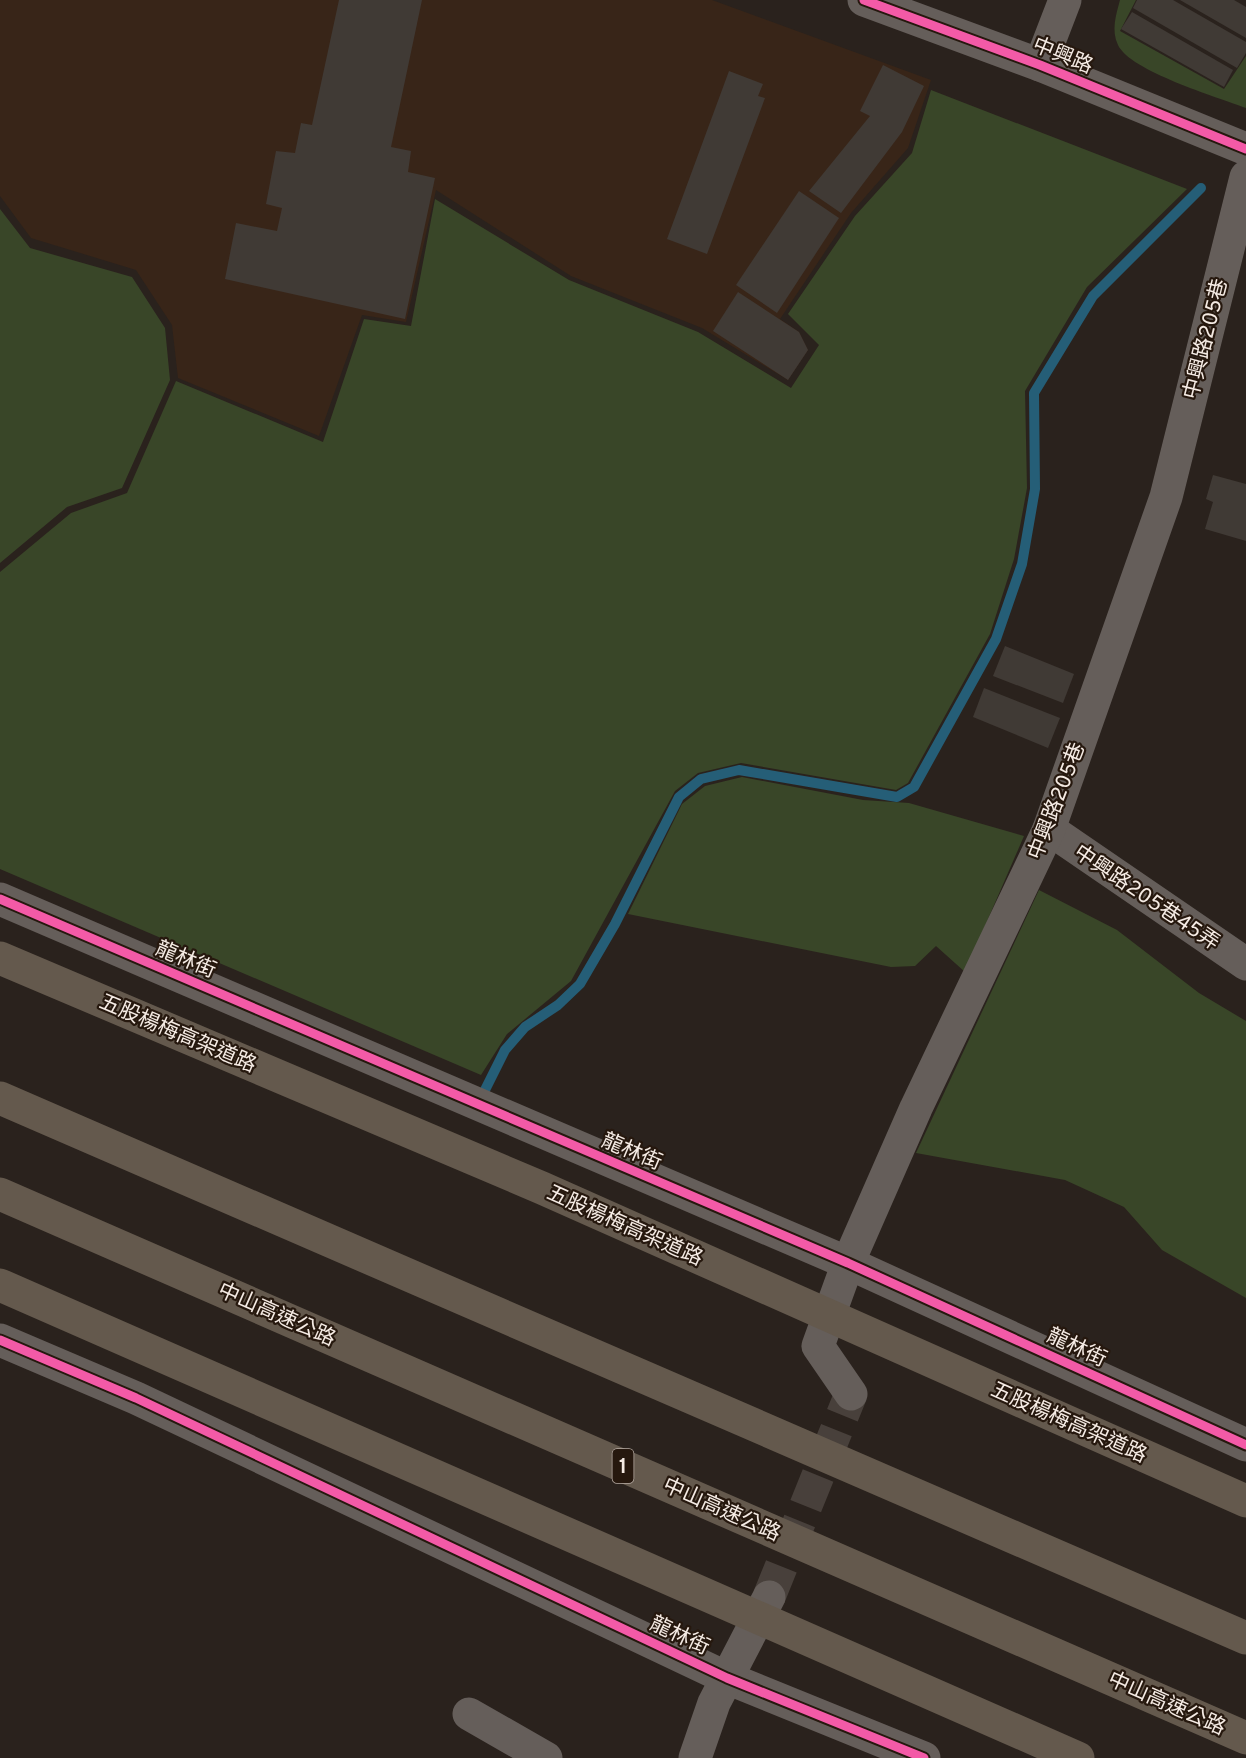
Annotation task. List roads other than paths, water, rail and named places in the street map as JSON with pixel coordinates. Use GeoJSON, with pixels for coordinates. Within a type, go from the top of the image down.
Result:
{"type":"FeatureCollection","features":[{"type":"Feature","properties":{"kind":"highway","name":"五股楊梅高架道路"},"geometry":{"type":"LineString","coordinates":[[0,958],[542,1188],[1246,1501]]}},
{"type":"Feature","properties":{"kind":"highway"},"geometry":{"type":"LineString","coordinates":[[0,1098],[1246,1638]]}},
{"type":"Feature","properties":{"kind":"highway","name":"中山高速公路"},"geometry":{"type":"LineString","coordinates":[[0,1194],[1246,1738]]}},
{"type":"Feature","properties":{"kind":"highway"},"geometry":{"type":"LineString","coordinates":[[0,1285],[1078,1758]]}},
{"type":"Feature","properties":{"kind":"street","name":"中興路"},"geometry":{"type":"LineString","coordinates":[[864,0],[1040,65],[1246,149]]}},
{"type":"Feature","properties":{"kind":"street"},"geometry":{"type":"LineString","coordinates":[[1040,65],[1065,0]]}},
{"type":"Feature","properties":{"kind":"street","name":"中興路205巷"},"geometry":{"type":"LineString","coordinates":[[851,1394],[818,1346],[848,1263],[916,1108],[1049,829],[1166,497],[1246,177]]}},
{"type":"Feature","properties":{"kind":"street","name":"中興路205巷45弄"},"geometry":{"type":"LineString","coordinates":[[1049,829],[1246,964]]}},
{"type":"Feature","properties":{"kind":"street","name":"龍林街"},"geometry":{"type":"LineString","coordinates":[[0,899],[848,1263],[1246,1444]]}},
{"type":"Feature","properties":{"kind":"street","name":"龍林街"},"geometry":{"type":"LineString","coordinates":[[0,1340],[136,1398],[727,1677],[924,1758]]}},
{"type":"Feature","properties":{"kind":"street"},"geometry":{"type":"LineString","coordinates":[[695,1758],[714,1703],[769,1597]]}},
{"type":"Feature","properties":{"kind":"street"},"geometry":{"type":"LineString","coordinates":[[469,1714],[546,1758]]}},
{"type":"Feature","properties":{"kind":"waterway"},"geometry":{"type":"LineString","coordinates":[[485,1090],[505,1050],[525,1027],[558,1005],[580,984],[615,924],[679,797],[701,779],[739,770],[897,797],[914,787],[996,639],[1022,564],[1035,489],[1034,393],[1093,296],[1201,188]]}},
{"type":"Feature","properties":{"kind":"tunnel"},"geometry":{"type":"LineString","coordinates":[[769,1597],[851,1394]]}}]}
